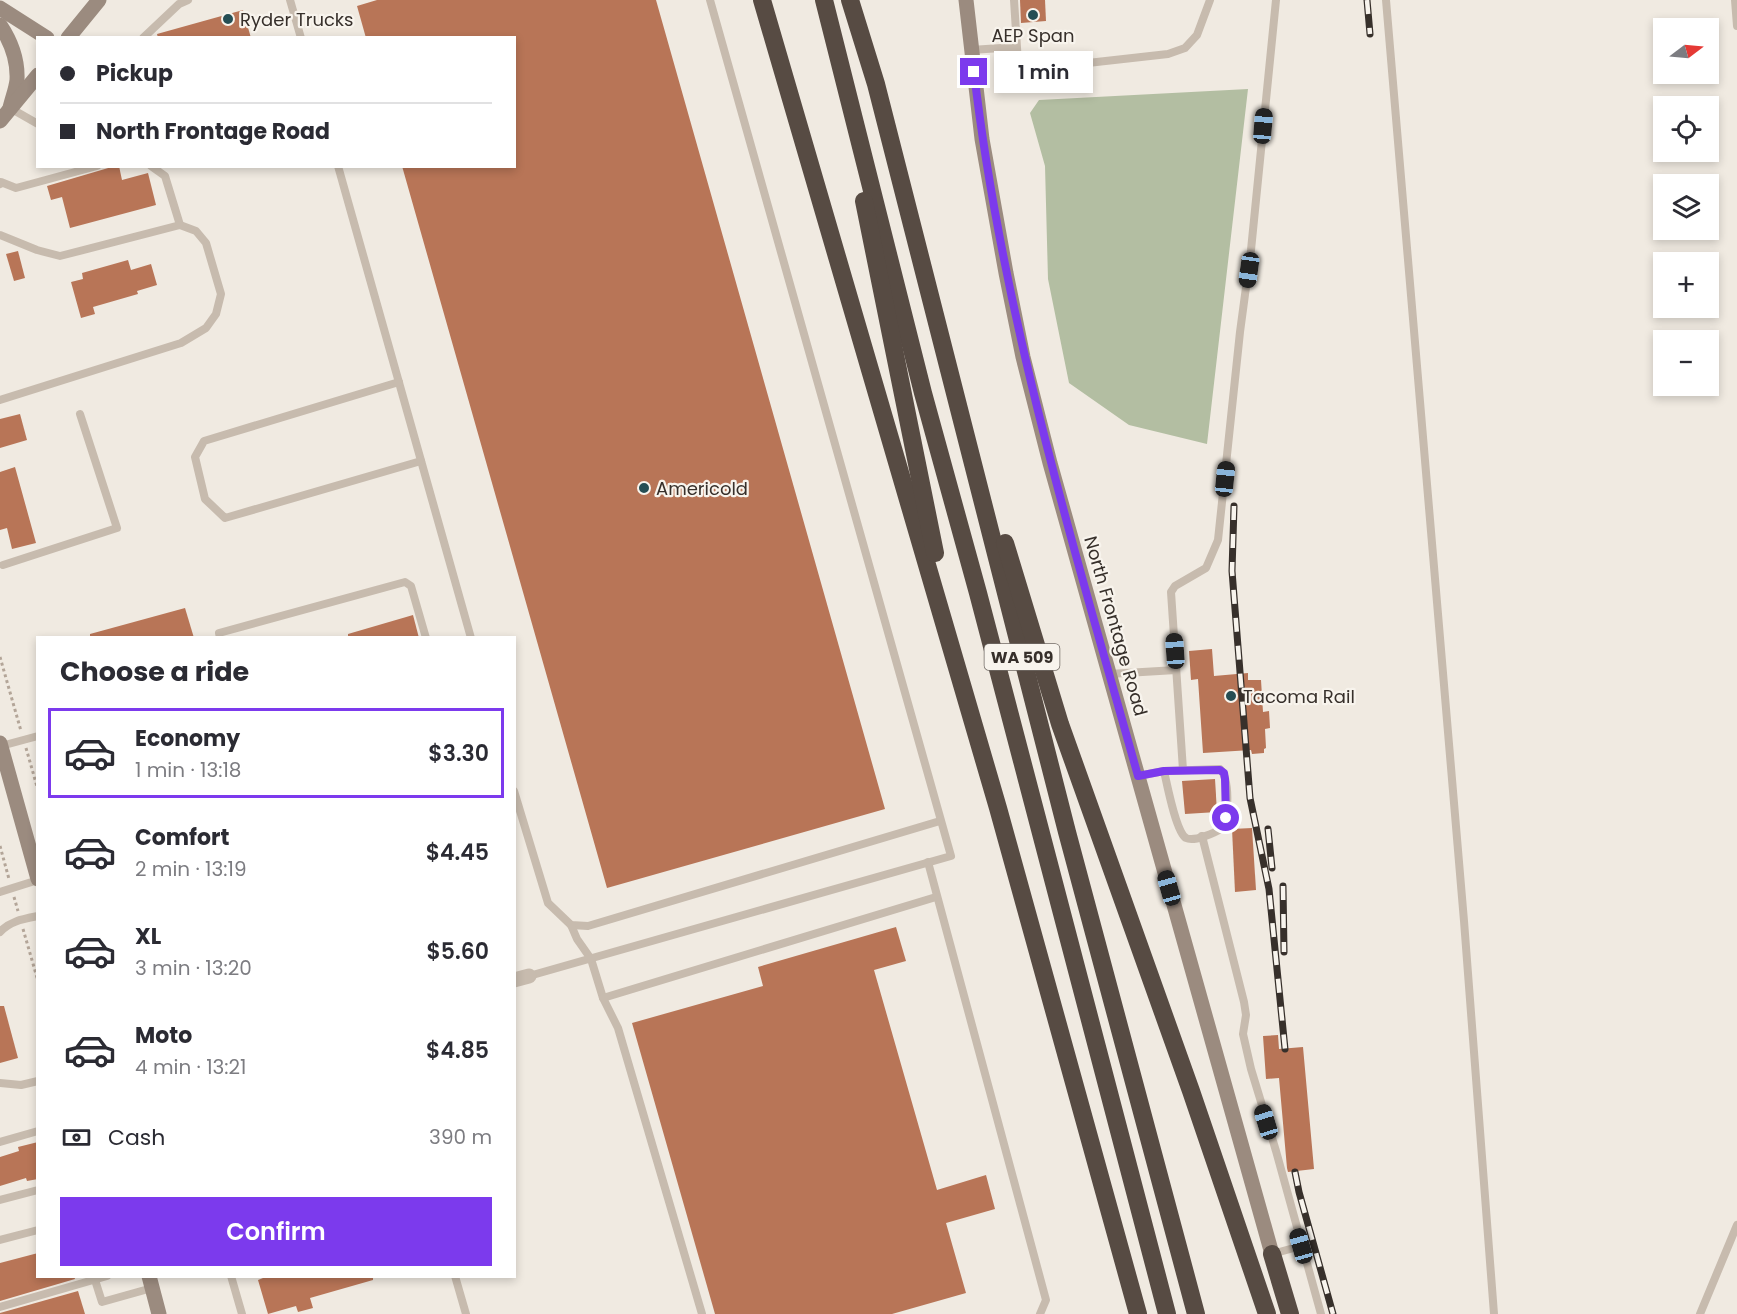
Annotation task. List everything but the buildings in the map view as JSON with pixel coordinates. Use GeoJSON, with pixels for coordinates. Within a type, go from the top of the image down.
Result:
{"type":"FeatureCollection","features":[{"type":"Feature","properties":{"kind":"highway"},"geometry":{"type":"LineString","coordinates":[[762,0],[998,808],[1138,1314]]}},
{"type":"Feature","properties":{"kind":"highway"},"geometry":{"type":"LineString","coordinates":[[824,0],[928,525],[998,808]]}},
{"type":"Feature","properties":{"kind":"highway","name":"WA 509"},"geometry":{"type":"LineString","coordinates":[[824,0],[922,393],[978,593],[1167,1314]]}},
{"type":"Feature","properties":{"kind":"highway","name":"WA 509"},"geometry":{"type":"LineString","coordinates":[[850,0],[876,84],[1067,832],[1196,1314]]}},
{"type":"Feature","properties":{"kind":"highway"},"geometry":{"type":"LineString","coordinates":[[933,312],[1060,724],[1191,1091],[1267,1314]]}},
{"type":"Feature","properties":{"kind":"highway"},"geometry":{"type":"LineString","coordinates":[[1272,1254],[1290,1314]]}},
{"type":"Feature","properties":{"kind":"street"},"geometry":{"type":"LineString","coordinates":[[70,36],[99,0]]}},
{"type":"Feature","properties":{"kind":"street","name":"North Frontage Road"},"geometry":{"type":"LineString","coordinates":[[966,0],[982,139],[1023,357],[1050,463],[1272,1254]]}},
{"type":"Feature","properties":{"kind":"street"},"geometry":{"type":"LineString","coordinates":[[0,8],[44,36]]}},
{"type":"Feature","properties":{"kind":"street"},"geometry":{"type":"LineString","coordinates":[[0,24],[8,36],[15,57],[17,79],[10,108]]}},
{"type":"Feature","properties":{"kind":"street"},"geometry":{"type":"LineString","coordinates":[[0,121],[36,77]]}},
{"type":"Feature","properties":{"kind":"street"},"geometry":{"type":"LineString","coordinates":[[0,745],[36,872]]}},
{"type":"Feature","properties":{"kind":"street"},"geometry":{"type":"LineString","coordinates":[[150,1282],[159,1314]]}},
{"type":"Feature","properties":{"kind":"lane"},"geometry":{"type":"LineString","coordinates":[[145,36],[179,4],[188,0]]}},
{"type":"Feature","properties":{"kind":"lane"},"geometry":{"type":"LineString","coordinates":[[290,0],[300,36]]}},
{"type":"Feature","properties":{"kind":"lane"},"geometry":{"type":"LineString","coordinates":[[522,978],[951,856],[710,0]]}},
{"type":"Feature","properties":{"kind":"lane"},"geometry":{"type":"LineString","coordinates":[[1014,0],[1019,79]]}},
{"type":"Feature","properties":{"kind":"lane"},"geometry":{"type":"LineString","coordinates":[[1052,67],[1168,54],[1185,48],[1197,35],[1210,0]]}},
{"type":"Feature","properties":{"kind":"lane"},"geometry":{"type":"LineString","coordinates":[[1183,770],[1171,592],[1175,586],[1206,568],[1218,540],[1251,250],[1276,0]]}},
{"type":"Feature","properties":{"kind":"lane"},"geometry":{"type":"LineString","coordinates":[[1386,0],[1464,921],[1494,1314]]}},
{"type":"Feature","properties":{"kind":"lane"},"geometry":{"type":"LineString","coordinates":[[1735,0],[1737,26]]}},
{"type":"Feature","properties":{"kind":"lane"},"geometry":{"type":"LineString","coordinates":[[971,50],[1016,47]]}},
{"type":"Feature","properties":{"kind":"lane"},"geometry":{"type":"LineString","coordinates":[[10,108],[36,123]]}},
{"type":"Feature","properties":{"kind":"lane"},"geometry":{"type":"LineString","coordinates":[[0,184],[1,182],[16,188],[90,168]]}},
{"type":"Feature","properties":{"kind":"lane"},"geometry":{"type":"LineString","coordinates":[[154,168],[165,176],[180,225]]}},
{"type":"Feature","properties":{"kind":"lane"},"geometry":{"type":"LineString","coordinates":[[339,168],[470,636]]}},
{"type":"Feature","properties":{"kind":"lane"},"geometry":{"type":"LineString","coordinates":[[0,235],[37,250],[60,256],[180,225],[196,231],[206,243],[221,294],[216,314],[206,328],[181,343],[0,400]]}},
{"type":"Feature","properties":{"kind":"lane"},"geometry":{"type":"LineString","coordinates":[[399,382],[204,441],[195,457],[205,499],[225,518],[421,461]]}},
{"type":"Feature","properties":{"kind":"lane"},"geometry":{"type":"LineString","coordinates":[[0,555],[2,566],[117,528],[80,414]]}},
{"type":"Feature","properties":{"kind":"lane"},"geometry":{"type":"LineString","coordinates":[[220,636],[219,633],[399,582],[405,582],[411,586],[425,636]]}},
{"type":"Feature","properties":{"kind":"lane"},"geometry":{"type":"LineString","coordinates":[[1109,674],[1176,670]]}},
{"type":"Feature","properties":{"kind":"lane"},"geometry":{"type":"LineString","coordinates":[[0,745],[36,737]]}},
{"type":"Feature","properties":{"kind":"lane"},"geometry":{"type":"LineString","coordinates":[[1138,776],[1164,771],[1216,769],[1222,771],[1227,812],[1224,825],[1218,831],[1188,838],[1181,831],[1164,771]]}},
{"type":"Feature","properties":{"kind":"lane"},"geometry":{"type":"LineString","coordinates":[[516,798],[548,903],[571,925],[577,939],[591,959],[603,998],[618,1028],[702,1314]]}},
{"type":"Feature","properties":{"kind":"lane"},"geometry":{"type":"LineString","coordinates":[[571,925],[588,926],[939,820]]}},
{"type":"Feature","properties":{"kind":"lane"},"geometry":{"type":"LineString","coordinates":[[1202,836],[1244,1002],[1246,1016],[1244,1034],[1251,1069],[1321,1314]]}},
{"type":"Feature","properties":{"kind":"lane"},"geometry":{"type":"LineString","coordinates":[[928,862],[1046,1300],[1040,1314]]}},
{"type":"Feature","properties":{"kind":"lane"},"geometry":{"type":"LineString","coordinates":[[0,892],[36,880]]}},
{"type":"Feature","properties":{"kind":"lane"},"geometry":{"type":"LineString","coordinates":[[603,998],[936,897]]}},
{"type":"Feature","properties":{"kind":"lane"},"geometry":{"type":"LineString","coordinates":[[0,932],[18,920],[36,916]]}},
{"type":"Feature","properties":{"kind":"lane"},"geometry":{"type":"LineString","coordinates":[[0,1083],[21,1085],[36,1081]]}},
{"type":"Feature","properties":{"kind":"lane"},"geometry":{"type":"LineString","coordinates":[[0,1142],[36,1132]]}},
{"type":"Feature","properties":{"kind":"lane"},"geometry":{"type":"LineString","coordinates":[[0,1200],[36,1191]]}},
{"type":"Feature","properties":{"kind":"lane"},"geometry":{"type":"LineString","coordinates":[[1700,1314],[1737,1228]]}},
{"type":"Feature","properties":{"kind":"lane"},"geometry":{"type":"LineString","coordinates":[[0,1240],[36,1231]]}},
{"type":"Feature","properties":{"kind":"lane"},"geometry":{"type":"LineString","coordinates":[[1272,1254],[1301,1246]]}},
{"type":"Feature","properties":{"kind":"lane"},"geometry":{"type":"LineString","coordinates":[[0,1307],[100,1278]]}},
{"type":"Feature","properties":{"kind":"lane"},"geometry":{"type":"LineString","coordinates":[[232,1278],[242,1314]]}},
{"type":"Feature","properties":{"kind":"lane"},"geometry":{"type":"LineString","coordinates":[[456,1278],[466,1314]]}},
{"type":"Feature","properties":{"kind":"lane"},"geometry":{"type":"LineString","coordinates":[[94,1280],[102,1302],[150,1282]]}},
{"type":"Feature","properties":{"kind":"path"},"geometry":{"type":"LineString","coordinates":[[0,657],[36,783]]}},
{"type":"Feature","properties":{"kind":"green space"},"geometry":{"type":"Polygon","coordinates":[[[1248,89],[1207,444],[1129,425],[1069,383],[1048,279],[1045,166],[1030,113],[1039,100],[1248,89]]]}},
{"type":"Feature","properties":{"kind":"railway"},"geometry":{"type":"LineString","coordinates":[[1367,0],[1370,34]]}},
{"type":"Feature","properties":{"kind":"railway"},"geometry":{"type":"LineString","coordinates":[[1234,506],[1232,571],[1250,798],[1269,889],[1285,1049]]}},
{"type":"Feature","properties":{"kind":"railway"},"geometry":{"type":"LineString","coordinates":[[1268,829],[1272,868]]}},
{"type":"Feature","properties":{"kind":"railway"},"geometry":{"type":"LineString","coordinates":[[1283,886],[1284,952]]}},
{"type":"Feature","properties":{"kind":"railway"},"geometry":{"type":"LineString","coordinates":[[1295,1172],[1333,1314]]}},
{"type":"Feature","properties":{"kind":"place","name":"AEP Span"},"geometry":{"type":"Point","coordinates":[1033,15]}},
{"type":"Feature","properties":{"kind":"place","name":"Ryder Trucks"},"geometry":{"type":"Point","coordinates":[228,19]}},
{"type":"Feature","properties":{"kind":"place","name":"Americold"},"geometry":{"type":"Point","coordinates":[644,488]}},
{"type":"Feature","properties":{"kind":"place","name":"Tacoma Rail"},"geometry":{"type":"Point","coordinates":[1231,696]}},
{"type":"Feature","properties":{"kind":"route"},"geometry":{"type":"LineString","coordinates":[[974,72],[982,139],[1023,357],[1050,463],[1138,776],[1164,771],[1214,768],[1220,770],[1224,773],[1225,779],[1226,818]]}}]}
